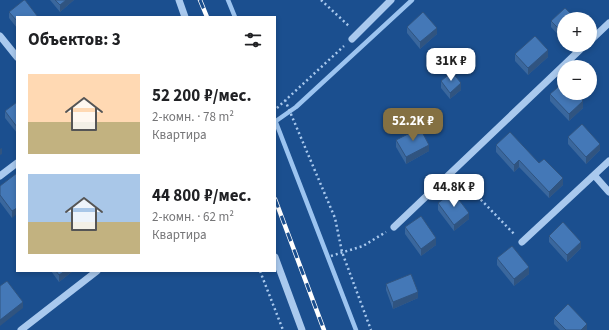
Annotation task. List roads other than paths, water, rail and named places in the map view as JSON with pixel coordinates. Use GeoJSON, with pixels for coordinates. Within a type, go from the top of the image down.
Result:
{"type":"FeatureCollection","features":[{"type":"Feature","properties":{"kind":"street"},"geometry":{"type":"LineString","coordinates":[[179,0],[185,16]]}},
{"type":"Feature","properties":{"kind":"street"},"geometry":{"type":"LineString","coordinates":[[354,36],[391,0]]}},
{"type":"Feature","properties":{"kind":"street"},"geometry":{"type":"LineString","coordinates":[[597,34],[609,23]]}},
{"type":"Feature","properties":{"kind":"street"},"geometry":{"type":"LineString","coordinates":[[0,36],[16,56]]}},
{"type":"Feature","properties":{"kind":"street"},"geometry":{"type":"LineString","coordinates":[[394,227],[578,52]]}},
{"type":"Feature","properties":{"kind":"street"},"geometry":{"type":"LineString","coordinates":[[522,242],[609,161]]}},
{"type":"Feature","properties":{"kind":"street"},"geometry":{"type":"LineString","coordinates":[[0,176],[16,164]]}},
{"type":"Feature","properties":{"kind":"street"},"geometry":{"type":"LineString","coordinates":[[594,176],[609,192]]}},
{"type":"Feature","properties":{"kind":"street"},"geometry":{"type":"LineString","coordinates":[[276,260],[302,330]]}},
{"type":"Feature","properties":{"kind":"street"},"geometry":{"type":"LineString","coordinates":[[21,330],[96,272]]}},
{"type":"Feature","properties":{"kind":"waterway"},"geometry":{"type":"LineString","coordinates":[[228,0],[235,16]]}},
{"type":"Feature","properties":{"kind":"waterway"},"geometry":{"type":"LineString","coordinates":[[276,121],[296,107],[412,0]]}},
{"type":"Feature","properties":{"kind":"waterway"},"geometry":{"type":"LineString","coordinates":[[276,123],[356,330]]}},
{"type":"Feature","properties":{"kind":"railway"},"geometry":{"type":"LineString","coordinates":[[200,0],[207,16]]}},
{"type":"Feature","properties":{"kind":"railway"},"geometry":{"type":"LineString","coordinates":[[276,202],[324,330]]}}]}
